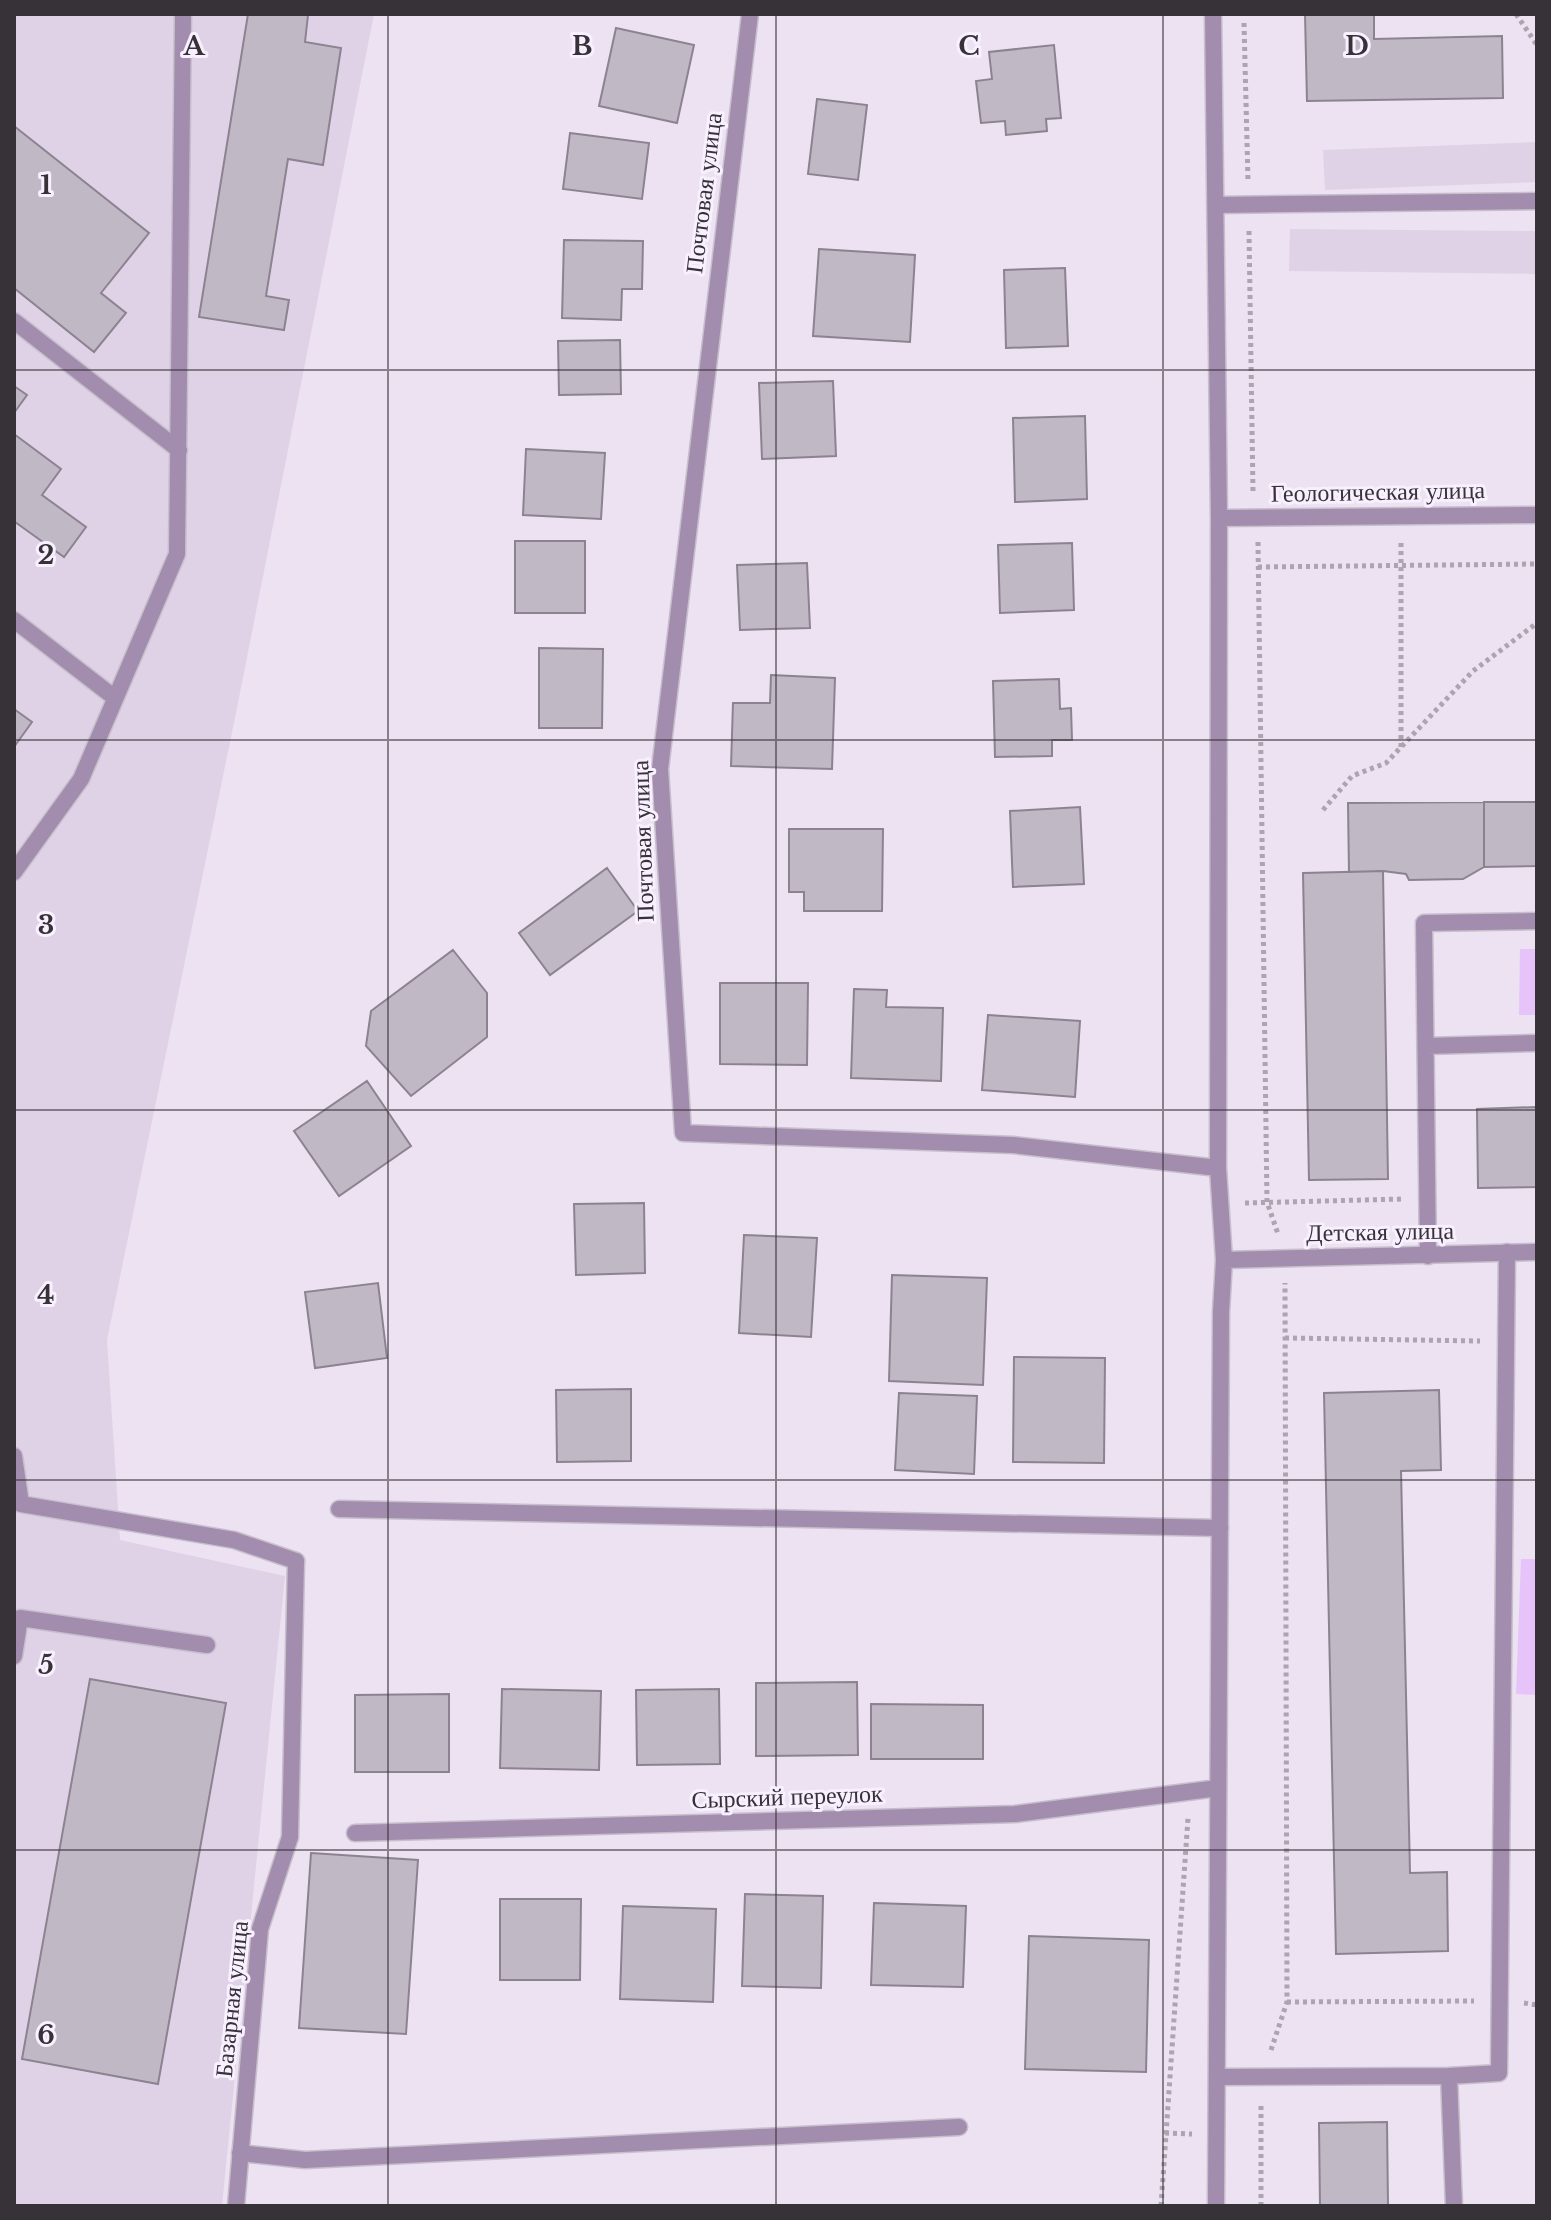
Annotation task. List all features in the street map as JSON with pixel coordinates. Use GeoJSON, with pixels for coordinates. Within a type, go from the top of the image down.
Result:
{"type":"FeatureCollection","features":[{"type":"Feature","properties":{"kind":"street"},"geometry":{"type":"LineString","coordinates":[[14,872],[81,779],[177,554],[183,14]]}},
{"type":"Feature","properties":{"kind":"street","name":"Почтовая улица"},"geometry":{"type":"LineString","coordinates":[[750,14],[660,769],[683,1133],[1013,1145],[1218,1168]]}},
{"type":"Feature","properties":{"kind":"street"},"geometry":{"type":"LineString","coordinates":[[1213,14],[1219,518],[1218,1168],[1224,1260],[1216,2206]]}},
{"type":"Feature","properties":{"kind":"street"},"geometry":{"type":"LineString","coordinates":[[1216,205],[1537,201]]}},
{"type":"Feature","properties":{"kind":"street"},"geometry":{"type":"LineString","coordinates":[[14,321],[179,450]]}},
{"type":"Feature","properties":{"kind":"street","name":"Геологическая улица"},"geometry":{"type":"LineString","coordinates":[[1219,518],[1537,515]]}},
{"type":"Feature","properties":{"kind":"street"},"geometry":{"type":"LineString","coordinates":[[14,620],[115,698]]}},
{"type":"Feature","properties":{"kind":"street"},"geometry":{"type":"LineString","coordinates":[[1428,1256],[1424,923],[1537,921]]}},
{"type":"Feature","properties":{"kind":"street"},"geometry":{"type":"LineString","coordinates":[[1426,1046],[1537,1043]]}},
{"type":"Feature","properties":{"kind":"street"},"geometry":{"type":"LineString","coordinates":[[1217,2077],[1499,2073],[1507,1252]]}},
{"type":"Feature","properties":{"kind":"street","name":"Детская улица"},"geometry":{"type":"LineString","coordinates":[[1224,1260],[1537,1252]]}},
{"type":"Feature","properties":{"kind":"street"},"geometry":{"type":"LineString","coordinates":[[14,1456],[18,1502]]}},
{"type":"Feature","properties":{"kind":"street","name":"Базарная улица"},"geometry":{"type":"LineString","coordinates":[[18,1502],[234,1540],[296,1561],[290,1837],[260,1929],[236,2206]]}},
{"type":"Feature","properties":{"kind":"street"},"geometry":{"type":"LineString","coordinates":[[339,1509],[1220,1528]]}},
{"type":"Feature","properties":{"kind":"street"},"geometry":{"type":"LineString","coordinates":[[14,1656],[20,1618],[207,1645]]}},
{"type":"Feature","properties":{"kind":"street","name":"Сырский переулок"},"geometry":{"type":"LineString","coordinates":[[355,1833],[1015,1814],[1190,1789],[1218,1788]]}},
{"type":"Feature","properties":{"kind":"street"},"geometry":{"type":"LineString","coordinates":[[1449,2076],[1454,2206]]}},
{"type":"Feature","properties":{"kind":"street"},"geometry":{"type":"LineString","coordinates":[[240,2153],[305,2160],[959,2127]]}},
{"type":"Feature","properties":{"kind":"path"},"geometry":{"type":"LineString","coordinates":[[1243,14],[1253,490],[1258,517],[1267,1202],[1285,1257],[1287,2002],[1262,2077],[1261,2206]]}},
{"type":"Feature","properties":{"kind":"path"},"geometry":{"type":"LineString","coordinates":[[1516,14],[1537,45]]}},
{"type":"Feature","properties":{"kind":"path"},"geometry":{"type":"LineString","coordinates":[[1401,748],[1402,516]]}},
{"type":"Feature","properties":{"kind":"path"},"geometry":{"type":"LineString","coordinates":[[1258,567],[1537,564]]}},
{"type":"Feature","properties":{"kind":"path"},"geometry":{"type":"LineString","coordinates":[[1323,810],[1352,776],[1386,763],[1473,671],[1537,623]]}},
{"type":"Feature","properties":{"kind":"path"},"geometry":{"type":"LineString","coordinates":[[1220,1203],[1427,1199]]}},
{"type":"Feature","properties":{"kind":"path"},"geometry":{"type":"LineString","coordinates":[[1285,1338],[1506,1341]]}},
{"type":"Feature","properties":{"kind":"path"},"geometry":{"type":"LineString","coordinates":[[1161,2206],[1190,1789]]}},
{"type":"Feature","properties":{"kind":"path"},"geometry":{"type":"LineString","coordinates":[[1287,2002],[1500,2001],[1537,2005]]}},
{"type":"Feature","properties":{"kind":"shaded area"},"geometry":{"type":"Polygon","coordinates":[[[14,14],[374,14],[236,713],[107,1340],[120,1540],[285,1576],[222,2206],[14,2206],[14,14]]]}},
{"type":"Feature","properties":{"kind":"shaded area"},"geometry":{"type":"Polygon","coordinates":[[[1537,142],[1537,182],[1325,190],[1323,150],[1537,142]]]}},
{"type":"Feature","properties":{"kind":"shaded area"},"geometry":{"type":"Polygon","coordinates":[[[1290,229],[1537,231],[1537,274],[1289,271],[1290,229]]]}},
{"type":"Feature","properties":{"kind":"shaded area"},"geometry":{"type":"Polygon","coordinates":[[[1520,949],[1537,949],[1537,1015],[1519,1015],[1520,949]]]}},
{"type":"Feature","properties":{"kind":"shaded area"},"geometry":{"type":"Polygon","coordinates":[[[1521,1559],[1537,1559],[1537,1695],[1516,1694],[1521,1559]]]}},
{"type":"Feature","properties":{"kind":"building"},"geometry":{"type":"Polygon","coordinates":[[[248,14],[308,15],[305,42],[341,48],[323,165],[288,159],[266,296],[289,300],[284,330],[199,317],[248,14]]]}},
{"type":"Feature","properties":{"kind":"building"},"geometry":{"type":"Polygon","coordinates":[[[1305,14],[1374,14],[1374,39],[1502,36],[1503,98],[1307,101],[1305,14]]]}},
{"type":"Feature","properties":{"kind":"building"},"geometry":{"type":"Polygon","coordinates":[[[616,28],[694,45],[677,123],[599,106],[616,28]]]}},
{"type":"Feature","properties":{"kind":"building"},"geometry":{"type":"Polygon","coordinates":[[[1054,45],[1061,118],[1046,119],[1047,131],[1006,135],[1005,121],[981,123],[976,81],[992,79],[989,52],[1054,45]]]}},
{"type":"Feature","properties":{"kind":"building"},"geometry":{"type":"Polygon","coordinates":[[[817,99],[867,105],[858,180],[808,174],[817,99]]]}},
{"type":"Feature","properties":{"kind":"building"},"geometry":{"type":"Polygon","coordinates":[[[14,126],[149,233],[101,293],[126,313],[94,352],[14,288],[14,126]]]}},
{"type":"Feature","properties":{"kind":"building"},"geometry":{"type":"Polygon","coordinates":[[[570,133],[649,143],[642,199],[563,189],[570,133]]]}},
{"type":"Feature","properties":{"kind":"building"},"geometry":{"type":"Polygon","coordinates":[[[564,240],[643,241],[642,289],[622,289],[621,320],[562,318],[564,240]]]}},
{"type":"Feature","properties":{"kind":"building"},"geometry":{"type":"Polygon","coordinates":[[[819,249],[915,255],[910,342],[813,336],[819,249]]]}},
{"type":"Feature","properties":{"kind":"building"},"geometry":{"type":"Polygon","coordinates":[[[1065,268],[1068,346],[1006,348],[1004,270],[1065,268]]]}},
{"type":"Feature","properties":{"kind":"building"},"geometry":{"type":"Polygon","coordinates":[[[620,340],[621,394],[559,395],[558,341],[620,340]]]}},
{"type":"Feature","properties":{"kind":"building"},"geometry":{"type":"Polygon","coordinates":[[[833,381],[836,456],[762,459],[759,383],[833,381]]]}},
{"type":"Feature","properties":{"kind":"building"},"geometry":{"type":"Polygon","coordinates":[[[14,386],[27,395],[14,413],[14,386]]]}},
{"type":"Feature","properties":{"kind":"building"},"geometry":{"type":"Polygon","coordinates":[[[1085,416],[1087,499],[1015,502],[1013,418],[1085,416]]]}},
{"type":"Feature","properties":{"kind":"building"},"geometry":{"type":"Polygon","coordinates":[[[14,434],[61,469],[42,495],[86,527],[64,557],[14,523],[14,434]]]}},
{"type":"Feature","properties":{"kind":"building"},"geometry":{"type":"Polygon","coordinates":[[[526,449],[605,453],[601,519],[523,515],[526,449]]]}},
{"type":"Feature","properties":{"kind":"building"},"geometry":{"type":"Polygon","coordinates":[[[515,541],[585,541],[585,613],[515,613],[515,541]]]}},
{"type":"Feature","properties":{"kind":"building"},"geometry":{"type":"Polygon","coordinates":[[[1072,543],[1074,610],[1000,613],[998,545],[1072,543]]]}},
{"type":"Feature","properties":{"kind":"building"},"geometry":{"type":"Polygon","coordinates":[[[807,563],[810,628],[740,630],[737,565],[807,563]]]}},
{"type":"Feature","properties":{"kind":"building"},"geometry":{"type":"Polygon","coordinates":[[[539,648],[603,649],[602,728],[539,728],[539,648]]]}},
{"type":"Feature","properties":{"kind":"building"},"geometry":{"type":"Polygon","coordinates":[[[771,675],[835,678],[832,769],[731,766],[733,703],[770,703],[771,675]]]}},
{"type":"Feature","properties":{"kind":"building"},"geometry":{"type":"Polygon","coordinates":[[[1059,679],[1060,709],[1071,708],[1072,740],[1052,740],[1052,756],[995,757],[993,681],[1059,679]]]}},
{"type":"Feature","properties":{"kind":"building"},"geometry":{"type":"Polygon","coordinates":[[[14,709],[32,722],[14,747],[14,709]]]}},
{"type":"Feature","properties":{"kind":"building"},"geometry":{"type":"Polygon","coordinates":[[[1484,802],[1537,802],[1537,866],[1484,867],[1484,802]]]}},
{"type":"Feature","properties":{"kind":"building"},"geometry":{"type":"Polygon","coordinates":[[[1484,802],[1484,867],[1463,879],[1409,880],[1406,874],[1349,872],[1348,803],[1484,802]]]}},
{"type":"Feature","properties":{"kind":"building"},"geometry":{"type":"Polygon","coordinates":[[[1080,807],[1084,884],[1013,887],[1010,811],[1080,807]]]}},
{"type":"Feature","properties":{"kind":"building"},"geometry":{"type":"Polygon","coordinates":[[[789,829],[883,829],[882,911],[804,911],[804,892],[789,892],[789,829]]]}},
{"type":"Feature","properties":{"kind":"building"},"geometry":{"type":"Polygon","coordinates":[[[607,868],[638,911],[550,975],[519,933],[607,868]]]}},
{"type":"Feature","properties":{"kind":"building"},"geometry":{"type":"Polygon","coordinates":[[[1383,871],[1388,1179],[1309,1180],[1303,873],[1383,871]]]}},
{"type":"Feature","properties":{"kind":"building"},"geometry":{"type":"Polygon","coordinates":[[[453,950],[487,993],[487,1037],[411,1096],[366,1046],[371,1011],[453,950]]]}},
{"type":"Feature","properties":{"kind":"building"},"geometry":{"type":"Polygon","coordinates":[[[720,983],[808,983],[807,1065],[720,1064],[720,983]]]}},
{"type":"Feature","properties":{"kind":"building"},"geometry":{"type":"Polygon","coordinates":[[[854,989],[887,990],[886,1007],[943,1008],[941,1081],[851,1078],[854,989]]]}},
{"type":"Feature","properties":{"kind":"building"},"geometry":{"type":"Polygon","coordinates":[[[988,1015],[1080,1021],[1075,1097],[982,1090],[988,1015]]]}},
{"type":"Feature","properties":{"kind":"building"},"geometry":{"type":"Polygon","coordinates":[[[367,1081],[411,1146],[339,1196],[294,1131],[367,1081]]]}},
{"type":"Feature","properties":{"kind":"building"},"geometry":{"type":"Polygon","coordinates":[[[1537,1107],[1537,1187],[1478,1188],[1477,1109],[1537,1107]]]}},
{"type":"Feature","properties":{"kind":"building"},"geometry":{"type":"Polygon","coordinates":[[[644,1203],[645,1273],[576,1275],[574,1204],[644,1203]]]}},
{"type":"Feature","properties":{"kind":"building"},"geometry":{"type":"Polygon","coordinates":[[[744,1235],[817,1238],[811,1337],[739,1333],[744,1235]]]}},
{"type":"Feature","properties":{"kind":"building"},"geometry":{"type":"Polygon","coordinates":[[[892,1275],[987,1278],[983,1385],[889,1381],[892,1275]]]}},
{"type":"Feature","properties":{"kind":"building"},"geometry":{"type":"Polygon","coordinates":[[[378,1283],[387,1358],[315,1368],[305,1292],[378,1283]]]}},
{"type":"Feature","properties":{"kind":"building"},"geometry":{"type":"Polygon","coordinates":[[[1014,1357],[1105,1358],[1104,1463],[1013,1462],[1014,1357]]]}},
{"type":"Feature","properties":{"kind":"building"},"geometry":{"type":"Polygon","coordinates":[[[631,1389],[631,1461],[557,1462],[556,1390],[631,1389]]]}},
{"type":"Feature","properties":{"kind":"building"},"geometry":{"type":"Polygon","coordinates":[[[1439,1390],[1441,1470],[1401,1471],[1410,1873],[1447,1872],[1448,1951],[1336,1954],[1324,1393],[1439,1390]]]}},
{"type":"Feature","properties":{"kind":"building"},"geometry":{"type":"Polygon","coordinates":[[[899,1393],[977,1396],[974,1474],[895,1470],[899,1393]]]}},
{"type":"Feature","properties":{"kind":"building"},"geometry":{"type":"Polygon","coordinates":[[[90,1679],[226,1703],[158,2084],[22,2059],[90,1679]]]}},
{"type":"Feature","properties":{"kind":"building"},"geometry":{"type":"Polygon","coordinates":[[[857,1682],[858,1755],[756,1756],[756,1683],[857,1682]]]}},
{"type":"Feature","properties":{"kind":"building"},"geometry":{"type":"Polygon","coordinates":[[[502,1689],[601,1691],[599,1770],[500,1768],[502,1689]]]}},
{"type":"Feature","properties":{"kind":"building"},"geometry":{"type":"Polygon","coordinates":[[[719,1689],[720,1764],[637,1765],[636,1690],[719,1689]]]}},
{"type":"Feature","properties":{"kind":"building"},"geometry":{"type":"Polygon","coordinates":[[[449,1694],[449,1772],[355,1772],[355,1695],[449,1694]]]}},
{"type":"Feature","properties":{"kind":"building"},"geometry":{"type":"Polygon","coordinates":[[[871,1704],[983,1705],[983,1759],[871,1759],[871,1704]]]}},
{"type":"Feature","properties":{"kind":"building"},"geometry":{"type":"Polygon","coordinates":[[[311,1853],[418,1860],[406,2034],[299,2028],[311,1853]]]}},
{"type":"Feature","properties":{"kind":"building"},"geometry":{"type":"Polygon","coordinates":[[[745,1894],[823,1896],[821,1988],[742,1986],[745,1894]]]}},
{"type":"Feature","properties":{"kind":"building"},"geometry":{"type":"Polygon","coordinates":[[[500,1899],[581,1899],[580,1980],[500,1980],[500,1899]]]}},
{"type":"Feature","properties":{"kind":"building"},"geometry":{"type":"Polygon","coordinates":[[[874,1903],[966,1906],[963,1987],[871,1985],[874,1903]]]}},
{"type":"Feature","properties":{"kind":"building"},"geometry":{"type":"Polygon","coordinates":[[[623,1906],[716,1909],[713,2002],[620,1999],[623,1906]]]}},
{"type":"Feature","properties":{"kind":"building"},"geometry":{"type":"Polygon","coordinates":[[[1029,1936],[1149,1940],[1146,2072],[1025,2069],[1029,1936]]]}},
{"type":"Feature","properties":{"kind":"building"},"geometry":{"type":"Polygon","coordinates":[[[1387,2122],[1388,2206],[1320,2206],[1319,2123],[1387,2122]]]}}]}
